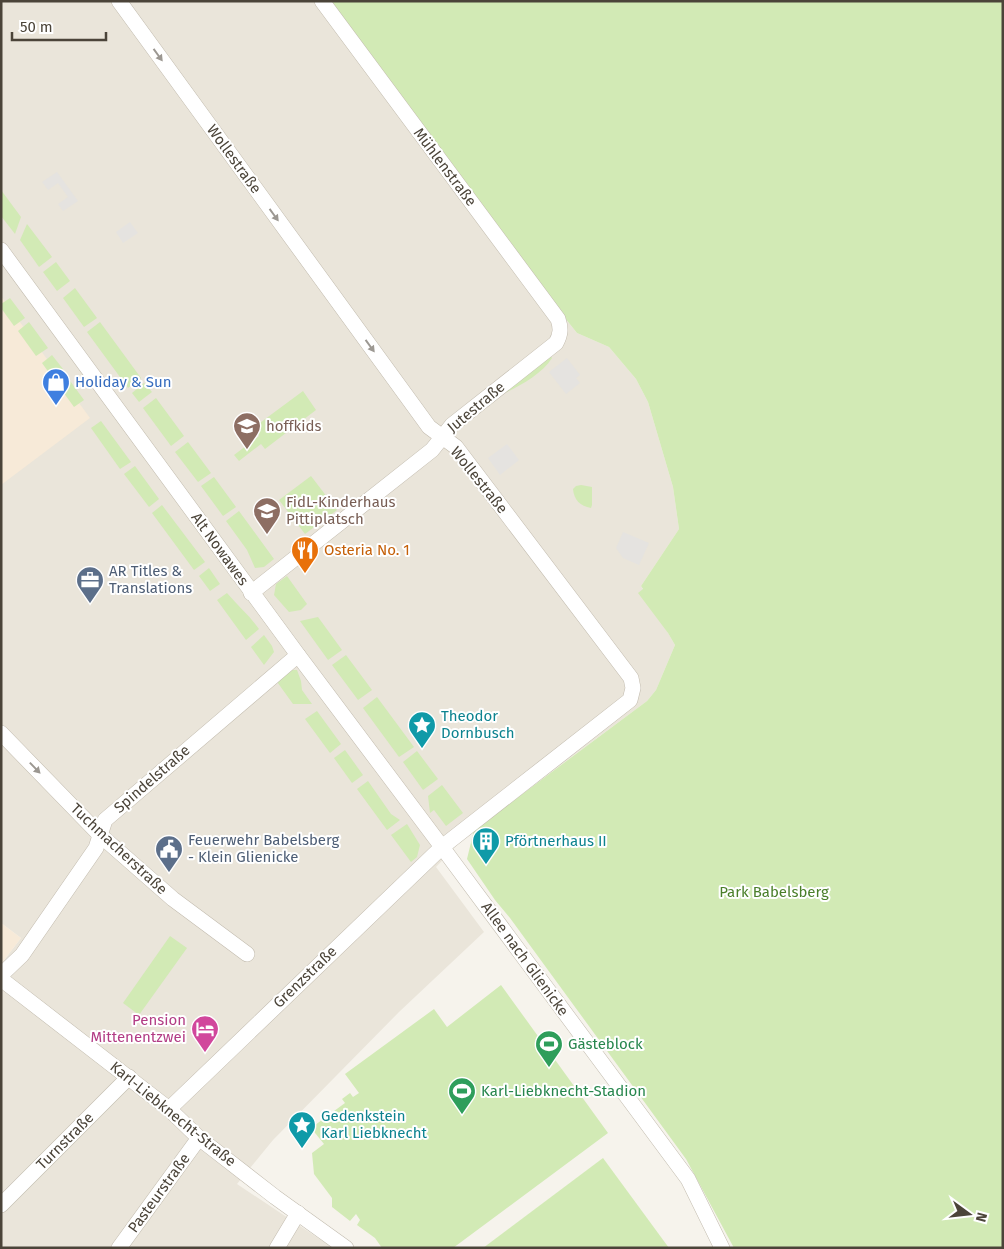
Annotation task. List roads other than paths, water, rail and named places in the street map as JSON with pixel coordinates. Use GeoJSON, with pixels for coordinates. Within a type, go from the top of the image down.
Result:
{"type":"FeatureCollection","features":[{"type":"Feature","properties":{"kind":"street","name":"Wollestraße"},"geometry":{"type":"LineString","coordinates":[[119,1],[429,427],[456,447],[631,678],[633,688],[630,700],[442,846]]}},
{"type":"Feature","properties":{"kind":"street","name":"Mühlenstraße"},"geometry":{"type":"LineString","coordinates":[[322,1],[558,319],[560,335]]}},
{"type":"Feature","properties":{"kind":"street","name":"Alt Nowawes"},"geometry":{"type":"LineString","coordinates":[[1,250],[251,593],[442,846]]}},
{"type":"Feature","properties":{"kind":"street","name":"Jutestraße"},"geometry":{"type":"LineString","coordinates":[[251,593],[432,450],[452,425],[556,343],[560,335]]}},
{"type":"Feature","properties":{"kind":"street","name":"Spindelstraße"},"geometry":{"type":"LineString","coordinates":[[1,977],[22,955],[96,848],[105,820],[298,656]]}},
{"type":"Feature","properties":{"kind":"street","name":"Tuchmacherstraße"},"geometry":{"type":"LineString","coordinates":[[1,733],[100,834],[173,899],[247,954]]}},
{"type":"Feature","properties":{"kind":"street","name":"Grenzstraße"},"geometry":{"type":"LineString","coordinates":[[169,1108],[442,846]]}},
{"type":"Feature","properties":{"kind":"street","name":"Allee nach Glienicke"},"geometry":{"type":"LineString","coordinates":[[442,846],[688,1179],[722,1248]]}},
{"type":"Feature","properties":{"kind":"street","name":"Karl-Liebknecht-Straße"},"geometry":{"type":"LineString","coordinates":[[1,977],[169,1108],[199,1138],[346,1248]]}},
{"type":"Feature","properties":{"kind":"street","name":"Turnstraße"},"geometry":{"type":"LineString","coordinates":[[1,1205],[129,1077]]}},
{"type":"Feature","properties":{"kind":"street","name":"Pasteurstraße"},"geometry":{"type":"LineString","coordinates":[[119,1248],[199,1138]]}},
{"type":"Feature","properties":{"kind":"street"},"geometry":{"type":"LineString","coordinates":[[277,1248],[298,1213]]}},
{"type":"Feature","properties":{"kind":"place","name":"Holiday & Sun"},"geometry":{"type":"Point","coordinates":[56,406]}},
{"type":"Feature","properties":{"kind":"place","name":"hoffkids"},"geometry":{"type":"Point","coordinates":[247,450]}},
{"type":"Feature","properties":{"kind":"place","name":"FidL-Kinderhaus Pittiplatsch"},"geometry":{"type":"Point","coordinates":[267,535]}},
{"type":"Feature","properties":{"kind":"place","name":"Osteria No. 1"},"geometry":{"type":"Point","coordinates":[305,574]}},
{"type":"Feature","properties":{"kind":"place","name":"AR Titles & Translations"},"geometry":{"type":"Point","coordinates":[90,604]}},
{"type":"Feature","properties":{"kind":"place","name":"Theodor Dornbusch"},"geometry":{"type":"Point","coordinates":[422,749]}},
{"type":"Feature","properties":{"kind":"place","name":"Pförtnerhaus II"},"geometry":{"type":"Point","coordinates":[486,865]}},
{"type":"Feature","properties":{"kind":"place","name":"Feuerwehr Babelsberg - Klein Glienicke"},"geometry":{"type":"Point","coordinates":[169,873]}},
{"type":"Feature","properties":{"kind":"place","name":"Pension Mittenentzwei"},"geometry":{"type":"Point","coordinates":[205,1053]}},
{"type":"Feature","properties":{"kind":"place","name":"Gästeblock"},"geometry":{"type":"Point","coordinates":[549,1068]}},
{"type":"Feature","properties":{"kind":"place","name":"Karl-Liebknecht-Stadion"},"geometry":{"type":"Point","coordinates":[462,1115]}},
{"type":"Feature","properties":{"kind":"place","name":"Gedenkstein Karl Liebknecht"},"geometry":{"type":"Point","coordinates":[302,1149]}},
{"type":"Feature","properties":{"kind":"park label","name":"Park Babelsberg"},"geometry":{"type":"Point","coordinates":[774,892]}}]}
